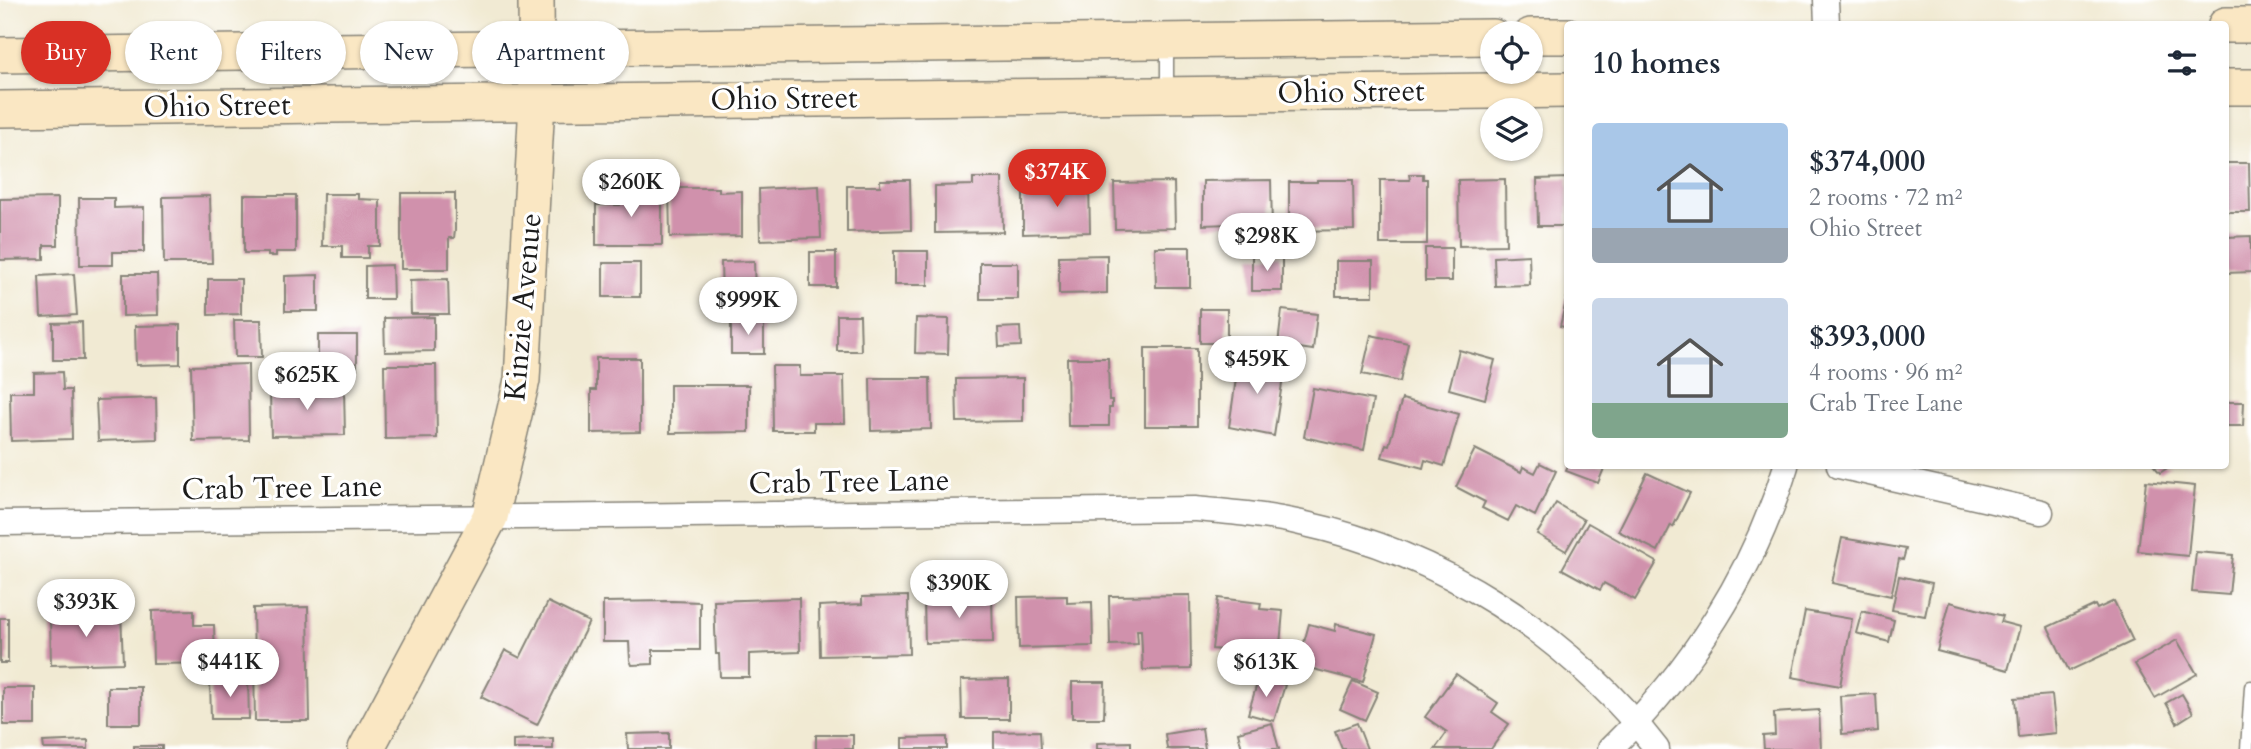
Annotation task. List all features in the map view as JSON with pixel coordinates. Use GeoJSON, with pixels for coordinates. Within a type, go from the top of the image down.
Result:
{"type":"FeatureCollection","features":[{"type":"Feature","properties":{"kind":"street","name":"Kinzie Avenue"},"geometry":{"type":"LineString","coordinates":[[536,0],[536,21]]}},
{"type":"Feature","properties":{"kind":"street"},"geometry":{"type":"LineString","coordinates":[[1826,0],[1827,21]]}},
{"type":"Feature","properties":{"kind":"street"},"geometry":{"type":"LineString","coordinates":[[2229,25],[2251,25]]}},
{"type":"Feature","properties":{"kind":"street"},"geometry":{"type":"LineString","coordinates":[[1543,36],[1564,36]]}},
{"type":"Feature","properties":{"kind":"street","name":"Ohio Street"},"geometry":{"type":"LineString","coordinates":[[629,47],[1480,37]]}},
{"type":"Feature","properties":{"kind":"street","name":"Ohio Street"},"geometry":{"type":"LineString","coordinates":[[0,55],[472,49]]}},
{"type":"Feature","properties":{"kind":"street","name":"Kinzie Avenue"},"geometry":{"type":"LineString","coordinates":[[366,749],[490,517],[522,380],[537,84]]}},
{"type":"Feature","properties":{"kind":"street"},"geometry":{"type":"LineString","coordinates":[[2229,87],[2251,87]]}},
{"type":"Feature","properties":{"kind":"street","name":"Ohio Street"},"geometry":{"type":"LineString","coordinates":[[0,109],[1564,90]]}},
{"type":"Feature","properties":{"kind":"street"},"geometry":{"type":"LineString","coordinates":[[1610,749],[1665,691],[1700,644],[1731,594],[1758,542],[1785,469]]}},
{"type":"Feature","properties":{"kind":"street"},"geometry":{"type":"LineString","coordinates":[[1852,469],[2041,512]]}},
{"type":"Feature","properties":{"kind":"street","name":"Crab Tree Lane"},"geometry":{"type":"LineString","coordinates":[[0,523],[1195,509],[1248,514],[1301,523],[1403,554],[1497,603],[1583,668],[1657,749]]}},
{"type":"Feature","properties":{"kind":"lane"},"geometry":{"type":"LineString","coordinates":[[1167,41],[1167,94]]}},
{"type":"Feature","properties":{"kind":"lane"},"geometry":{"type":"LineString","coordinates":[[2247,749],[2251,687]]}},
{"type":"Feature","properties":{"kind":"building"},"geometry":{"type":"Polygon","coordinates":[[[2229,163],[2249,163],[2250,212],[2229,212],[2229,163]]]}},
{"type":"Feature","properties":{"kind":"building"},"geometry":{"type":"Polygon","coordinates":[[[1409,174],[1423,174],[1423,179],[1427,179],[1427,244],[1380,244],[1380,180],[1410,180],[1409,174]]]}},
{"type":"Feature","properties":{"kind":"building"},"geometry":{"type":"Polygon","coordinates":[[[973,178],[1002,178],[1003,232],[935,233],[935,186],[973,185],[973,178]]]}},
{"type":"Feature","properties":{"kind":"building"},"geometry":{"type":"Polygon","coordinates":[[[1564,178],[1564,226],[1538,226],[1537,179],[1564,178]]]}},
{"type":"Feature","properties":{"kind":"building"},"geometry":{"type":"Polygon","coordinates":[[[1505,179],[1506,245],[1459,246],[1458,180],[1505,179]]]}},
{"type":"Feature","properties":{"kind":"building"},"geometry":{"type":"Polygon","coordinates":[[[880,180],[910,180],[911,230],[847,232],[847,186],[880,186],[880,180]]]}},
{"type":"Feature","properties":{"kind":"building"},"geometry":{"type":"Polygon","coordinates":[[[1271,180],[1272,229],[1230,230],[1229,224],[1203,225],[1203,181],[1271,180]]]}},
{"type":"Feature","properties":{"kind":"building"},"geometry":{"type":"Polygon","coordinates":[[[1353,180],[1354,230],[1289,231],[1289,182],[1353,180]]]}},
{"type":"Feature","properties":{"kind":"building"},"geometry":{"type":"Polygon","coordinates":[[[1089,182],[1090,232],[1023,234],[1023,187],[1048,186],[1048,183],[1089,182]]]}},
{"type":"Feature","properties":{"kind":"building"},"geometry":{"type":"Polygon","coordinates":[[[1174,182],[1175,228],[1115,229],[1114,183],[1174,182]]]}},
{"type":"Feature","properties":{"kind":"building"},"geometry":{"type":"Polygon","coordinates":[[[819,186],[821,238],[760,240],[759,189],[819,186]]]}},
{"type":"Feature","properties":{"kind":"building"},"geometry":{"type":"Polygon","coordinates":[[[669,188],[742,191],[742,236],[670,237],[669,188]]]}},
{"type":"Feature","properties":{"kind":"building"},"geometry":{"type":"Polygon","coordinates":[[[619,189],[662,189],[662,245],[596,245],[596,205],[620,205],[619,189]]]}},
{"type":"Feature","properties":{"kind":"building"},"geometry":{"type":"Polygon","coordinates":[[[401,193],[455,193],[455,230],[454,238],[449,238],[449,269],[401,269],[401,193]]]}},
{"type":"Feature","properties":{"kind":"building"},"geometry":{"type":"Polygon","coordinates":[[[323,194],[358,194],[358,199],[380,200],[380,246],[368,246],[368,258],[342,258],[342,246],[322,246],[323,194]]]}},
{"type":"Feature","properties":{"kind":"building"},"geometry":{"type":"Polygon","coordinates":[[[244,195],[296,195],[296,252],[276,252],[276,256],[268,256],[268,253],[244,253],[244,195]]]}},
{"type":"Feature","properties":{"kind":"building"},"geometry":{"type":"Polygon","coordinates":[[[210,196],[212,263],[164,263],[163,197],[210,196]]]}},
{"type":"Feature","properties":{"kind":"building"},"geometry":{"type":"Polygon","coordinates":[[[58,198],[58,245],[44,245],[44,259],[0,260],[0,199],[58,198]]]}},
{"type":"Feature","properties":{"kind":"building"},"geometry":{"type":"Polygon","coordinates":[[[79,198],[114,198],[114,208],[144,207],[144,252],[113,252],[113,265],[80,265],[79,198]]]}},
{"type":"Feature","properties":{"kind":"building"},"geometry":{"type":"Polygon","coordinates":[[[2251,236],[2251,272],[2229,273],[2229,237],[2251,236]]]}},
{"type":"Feature","properties":{"kind":"building"},"geometry":{"type":"Polygon","coordinates":[[[1155,247],[1190,247],[1190,287],[1156,287],[1155,247]]]}},
{"type":"Feature","properties":{"kind":"building"},"geometry":{"type":"Polygon","coordinates":[[[1425,248],[1452,248],[1452,281],[1425,281],[1425,248]]]}},
{"type":"Feature","properties":{"kind":"building"},"geometry":{"type":"Polygon","coordinates":[[[894,251],[928,251],[928,285],[894,285],[894,251]]]}},
{"type":"Feature","properties":{"kind":"building"},"geometry":{"type":"Polygon","coordinates":[[[810,252],[836,252],[836,287],[810,287],[810,252]]]}},
{"type":"Feature","properties":{"kind":"building"},"geometry":{"type":"Polygon","coordinates":[[[1107,255],[1107,293],[1059,294],[1059,256],[1107,255]]]}},
{"type":"Feature","properties":{"kind":"building"},"geometry":{"type":"Polygon","coordinates":[[[1282,255],[1282,291],[1252,291],[1252,256],[1282,255]]]}},
{"type":"Feature","properties":{"kind":"building"},"geometry":{"type":"Polygon","coordinates":[[[1529,255],[1530,285],[1495,286],[1494,257],[1529,255]]]}},
{"type":"Feature","properties":{"kind":"building"},"geometry":{"type":"Polygon","coordinates":[[[754,261],[755,297],[722,297],[721,262],[754,261]]]}},
{"type":"Feature","properties":{"kind":"building"},"geometry":{"type":"Polygon","coordinates":[[[1336,261],[1373,261],[1373,296],[1336,296],[1336,261]]]}},
{"type":"Feature","properties":{"kind":"building"},"geometry":{"type":"Polygon","coordinates":[[[603,263],[640,263],[640,297],[603,297],[603,263]]]}},
{"type":"Feature","properties":{"kind":"building"},"geometry":{"type":"Polygon","coordinates":[[[980,263],[1018,263],[1018,299],[980,299],[980,263]]]}},
{"type":"Feature","properties":{"kind":"building"},"geometry":{"type":"Polygon","coordinates":[[[392,265],[393,299],[365,299],[365,266],[392,265]]]}},
{"type":"Feature","properties":{"kind":"building"},"geometry":{"type":"Polygon","coordinates":[[[74,274],[77,315],[41,317],[39,276],[74,274]]]}},
{"type":"Feature","properties":{"kind":"building"},"geometry":{"type":"Polygon","coordinates":[[[123,274],[157,274],[158,315],[123,316],[123,274]]]}},
{"type":"Feature","properties":{"kind":"building"},"geometry":{"type":"Polygon","coordinates":[[[318,275],[318,311],[285,311],[285,276],[318,275]]]}},
{"type":"Feature","properties":{"kind":"building"},"geometry":{"type":"Polygon","coordinates":[[[208,279],[241,279],[241,314],[208,315],[208,279]]]}},
{"type":"Feature","properties":{"kind":"building"},"geometry":{"type":"Polygon","coordinates":[[[448,279],[449,314],[411,314],[410,280],[448,279]]]}},
{"type":"Feature","properties":{"kind":"building"},"geometry":{"type":"Polygon","coordinates":[[[1200,309],[1227,309],[1227,343],[1200,343],[1200,309]]]}},
{"type":"Feature","properties":{"kind":"building"},"geometry":{"type":"Polygon","coordinates":[[[1564,309],[1564,327],[1560,326],[1564,309]]]}},
{"type":"Feature","properties":{"kind":"building"},"geometry":{"type":"Polygon","coordinates":[[[1282,310],[1317,314],[1313,350],[1278,345],[1282,310]]]}},
{"type":"Feature","properties":{"kind":"building"},"geometry":{"type":"Polygon","coordinates":[[[837,315],[860,315],[861,351],[837,351],[837,315]]]}},
{"type":"Feature","properties":{"kind":"building"},"geometry":{"type":"Polygon","coordinates":[[[434,317],[434,351],[385,352],[384,318],[434,317]]]}},
{"type":"Feature","properties":{"kind":"building"},"geometry":{"type":"Polygon","coordinates":[[[916,318],[949,319],[948,354],[915,353],[916,318]]]}},
{"type":"Feature","properties":{"kind":"building"},"geometry":{"type":"Polygon","coordinates":[[[234,320],[261,320],[262,357],[235,357],[234,320]]]}},
{"type":"Feature","properties":{"kind":"building"},"geometry":{"type":"Polygon","coordinates":[[[731,320],[764,320],[764,354],[731,354],[731,320]]]}},
{"type":"Feature","properties":{"kind":"building"},"geometry":{"type":"Polygon","coordinates":[[[82,322],[83,360],[53,360],[53,323],[82,322]]]}},
{"type":"Feature","properties":{"kind":"building"},"geometry":{"type":"Polygon","coordinates":[[[180,325],[180,364],[136,365],[135,326],[180,325]]]}},
{"type":"Feature","properties":{"kind":"building"},"geometry":{"type":"Polygon","coordinates":[[[1020,327],[1021,346],[999,347],[998,328],[1020,327]]]}},
{"type":"Feature","properties":{"kind":"building"},"geometry":{"type":"Polygon","coordinates":[[[318,335],[357,335],[357,369],[318,369],[318,335]]]}},
{"type":"Feature","properties":{"kind":"building"},"geometry":{"type":"Polygon","coordinates":[[[1371,335],[1408,343],[1400,382],[1362,374],[1371,335]]]}},
{"type":"Feature","properties":{"kind":"building"},"geometry":{"type":"Polygon","coordinates":[[[1145,348],[1197,348],[1197,426],[1145,426],[1145,348]]]}},
{"type":"Feature","properties":{"kind":"building"},"geometry":{"type":"Polygon","coordinates":[[[1459,350],[1495,360],[1485,399],[1449,389],[1459,350]]]}},
{"type":"Feature","properties":{"kind":"building"},"geometry":{"type":"Polygon","coordinates":[[[596,358],[640,358],[640,432],[591,433],[591,390],[596,390],[596,358]]]}},
{"type":"Feature","properties":{"kind":"building"},"geometry":{"type":"Polygon","coordinates":[[[1067,358],[1108,358],[1109,400],[1112,400],[1109,426],[1068,426],[1067,358]]]}},
{"type":"Feature","properties":{"kind":"building"},"geometry":{"type":"Polygon","coordinates":[[[1239,358],[1285,364],[1274,436],[1229,427],[1239,358]]]}},
{"type":"Feature","properties":{"kind":"building"},"geometry":{"type":"Polygon","coordinates":[[[248,364],[249,440],[193,441],[191,366],[248,364]]]}},
{"type":"Feature","properties":{"kind":"building"},"geometry":{"type":"Polygon","coordinates":[[[384,365],[436,365],[437,438],[385,439],[384,365]]]}},
{"type":"Feature","properties":{"kind":"building"},"geometry":{"type":"Polygon","coordinates":[[[772,366],[800,366],[800,376],[844,376],[845,423],[814,423],[814,431],[773,431],[772,366]]]}},
{"type":"Feature","properties":{"kind":"building"},"geometry":{"type":"Polygon","coordinates":[[[62,372],[63,390],[71,390],[72,439],[11,441],[10,392],[34,392],[34,373],[62,372]]]}},
{"type":"Feature","properties":{"kind":"building"},"geometry":{"type":"Polygon","coordinates":[[[870,378],[930,378],[931,429],[871,431],[870,378]]]}},
{"type":"Feature","properties":{"kind":"building"},"geometry":{"type":"Polygon","coordinates":[[[1023,378],[1023,421],[957,422],[956,379],[1023,378]]]}},
{"type":"Feature","properties":{"kind":"building"},"geometry":{"type":"Polygon","coordinates":[[[670,385],[749,385],[749,432],[670,433],[670,385]]]}},
{"type":"Feature","properties":{"kind":"building"},"geometry":{"type":"Polygon","coordinates":[[[1313,388],[1373,400],[1364,450],[1304,437],[1313,388]]]}},
{"type":"Feature","properties":{"kind":"building"},"geometry":{"type":"Polygon","coordinates":[[[344,389],[345,435],[271,436],[270,390],[344,389]]]}},
{"type":"Feature","properties":{"kind":"building"},"geometry":{"type":"Polygon","coordinates":[[[156,398],[157,439],[98,441],[96,400],[156,398]]]}},
{"type":"Feature","properties":{"kind":"building"},"geometry":{"type":"Polygon","coordinates":[[[1402,399],[1459,414],[1444,466],[1425,460],[1423,468],[1382,457],[1386,444],[1389,445],[1402,399]]]}},
{"type":"Feature","properties":{"kind":"building"},"geometry":{"type":"Polygon","coordinates":[[[2229,402],[2244,402],[2243,426],[2229,426],[2229,402]]]}},
{"type":"Feature","properties":{"kind":"building"},"geometry":{"type":"Polygon","coordinates":[[[1475,449],[1521,472],[1523,467],[1535,473],[1540,463],[1556,471],[1535,516],[1516,506],[1508,521],[1482,508],[1485,502],[1456,487],[1475,449]]]}},
{"type":"Feature","properties":{"kind":"building"},"geometry":{"type":"Polygon","coordinates":[[[1567,469],[1604,469],[1598,483],[1566,471],[1567,469]]]}},
{"type":"Feature","properties":{"kind":"building"},"geometry":{"type":"Polygon","coordinates":[[[1647,473],[1690,493],[1658,551],[1618,531],[1647,473]]]}},
{"type":"Feature","properties":{"kind":"building"},"geometry":{"type":"Polygon","coordinates":[[[2146,481],[2195,486],[2188,556],[2138,551],[2146,481]]]}},
{"type":"Feature","properties":{"kind":"building"},"geometry":{"type":"Polygon","coordinates":[[[1556,503],[1584,520],[1566,551],[1537,534],[1556,503]]]}},
{"type":"Feature","properties":{"kind":"building"},"geometry":{"type":"Polygon","coordinates":[[[1588,523],[1657,562],[1635,600],[1604,583],[1600,590],[1562,569],[1588,523]]]}},
{"type":"Feature","properties":{"kind":"building"},"geometry":{"type":"Polygon","coordinates":[[[1842,538],[1906,549],[1903,560],[1899,559],[1891,596],[1832,583],[1842,538]]]}},
{"type":"Feature","properties":{"kind":"building"},"geometry":{"type":"Polygon","coordinates":[[[2196,552],[2233,555],[2229,595],[2192,592],[2196,552]]]}},
{"type":"Feature","properties":{"kind":"building"},"geometry":{"type":"Polygon","coordinates":[[[1899,576],[1932,583],[1925,616],[1892,610],[1899,576]]]}},
{"type":"Feature","properties":{"kind":"building"},"geometry":{"type":"Polygon","coordinates":[[[1190,595],[1191,669],[1143,670],[1141,630],[1137,630],[1138,644],[1110,645],[1109,596],[1190,595]]]}},
{"type":"Feature","properties":{"kind":"building"},"geometry":{"type":"Polygon","coordinates":[[[908,596],[909,654],[820,656],[819,606],[862,604],[862,597],[908,596]]]}},
{"type":"Feature","properties":{"kind":"building"},"geometry":{"type":"Polygon","coordinates":[[[992,596],[993,642],[925,643],[924,598],[992,596]]]}},
{"type":"Feature","properties":{"kind":"building"},"geometry":{"type":"Polygon","coordinates":[[[1067,596],[1067,603],[1092,602],[1093,646],[1019,648],[1018,597],[1067,596]]]}},
{"type":"Feature","properties":{"kind":"building"},"geometry":{"type":"Polygon","coordinates":[[[799,598],[800,652],[749,654],[749,677],[720,677],[719,654],[716,654],[714,601],[799,598]]]}},
{"type":"Feature","properties":{"kind":"building"},"geometry":{"type":"Polygon","coordinates":[[[1218,598],[1261,603],[1260,609],[1283,611],[1279,656],[1263,654],[1262,666],[1244,664],[1245,652],[1212,649],[1218,598]]]}},
{"type":"Feature","properties":{"kind":"building"},"geometry":{"type":"Polygon","coordinates":[[[2114,601],[2133,641],[2069,671],[2048,627],[2095,605],[2097,609],[2114,601]]]}},
{"type":"Feature","properties":{"kind":"building"},"geometry":{"type":"Polygon","coordinates":[[[548,602],[589,622],[537,725],[481,697],[505,650],[520,658],[548,602]]]}},
{"type":"Feature","properties":{"kind":"building"},"geometry":{"type":"Polygon","coordinates":[[[603,602],[700,602],[700,650],[653,650],[653,664],[632,665],[629,642],[603,642],[603,602]]]}},
{"type":"Feature","properties":{"kind":"building"},"geometry":{"type":"Polygon","coordinates":[[[1950,602],[2003,616],[2001,622],[2020,627],[2008,670],[1937,651],[1950,602]]]}},
{"type":"Feature","properties":{"kind":"building"},"geometry":{"type":"Polygon","coordinates":[[[308,607],[310,721],[255,721],[253,608],[308,607]]]}},
{"type":"Feature","properties":{"kind":"building"},"geometry":{"type":"Polygon","coordinates":[[[194,610],[194,625],[214,625],[215,663],[153,664],[152,611],[194,610]]]}},
{"type":"Feature","properties":{"kind":"building"},"geometry":{"type":"Polygon","coordinates":[[[1805,611],[1852,619],[1840,686],[1792,677],[1805,611]]]}},
{"type":"Feature","properties":{"kind":"building"},"geometry":{"type":"Polygon","coordinates":[[[1862,611],[1894,620],[1889,642],[1856,633],[1862,611]]]}},
{"type":"Feature","properties":{"kind":"building"},"geometry":{"type":"Polygon","coordinates":[[[121,612],[123,663],[51,665],[50,616],[121,612]]]}},
{"type":"Feature","properties":{"kind":"building"},"geometry":{"type":"Polygon","coordinates":[[[0,618],[8,618],[8,663],[0,663],[0,618]]]}},
{"type":"Feature","properties":{"kind":"building"},"geometry":{"type":"Polygon","coordinates":[[[1309,624],[1335,631],[1336,624],[1376,634],[1363,682],[1298,665],[1309,624]]]}},
{"type":"Feature","properties":{"kind":"building"},"geometry":{"type":"Polygon","coordinates":[[[2177,640],[2197,674],[2155,698],[2135,664],[2177,640]]]}},
{"type":"Feature","properties":{"kind":"building"},"geometry":{"type":"Polygon","coordinates":[[[1456,674],[1498,703],[1492,712],[1509,724],[1491,749],[1435,749],[1447,732],[1425,717],[1456,674]]]}},
{"type":"Feature","properties":{"kind":"building"},"geometry":{"type":"Polygon","coordinates":[[[1259,677],[1285,685],[1274,721],[1248,714],[1259,677]]]}},
{"type":"Feature","properties":{"kind":"building"},"geometry":{"type":"Polygon","coordinates":[[[1009,679],[1009,719],[962,719],[961,680],[1009,679]]]}},
{"type":"Feature","properties":{"kind":"building"},"geometry":{"type":"Polygon","coordinates":[[[210,680],[248,680],[249,719],[211,719],[210,680]]]}},
{"type":"Feature","properties":{"kind":"building"},"geometry":{"type":"Polygon","coordinates":[[[1353,681],[1378,692],[1365,720],[1340,709],[1353,681]]]}},
{"type":"Feature","properties":{"kind":"building"},"geometry":{"type":"Polygon","coordinates":[[[1072,682],[1105,682],[1104,718],[1072,718],[1072,682]]]}},
{"type":"Feature","properties":{"kind":"building"},"geometry":{"type":"Polygon","coordinates":[[[108,687],[141,687],[141,724],[108,724],[108,687]]]}},
{"type":"Feature","properties":{"kind":"building"},"geometry":{"type":"Polygon","coordinates":[[[3,688],[35,688],[35,725],[3,725],[3,688]]]}},
{"type":"Feature","properties":{"kind":"building"},"geometry":{"type":"Polygon","coordinates":[[[1876,694],[1878,731],[1842,734],[1840,696],[1876,694]]]}},
{"type":"Feature","properties":{"kind":"building"},"geometry":{"type":"Polygon","coordinates":[[[2182,694],[2193,713],[2177,723],[2166,703],[2182,694]]]}},
{"type":"Feature","properties":{"kind":"building"},"geometry":{"type":"Polygon","coordinates":[[[2052,695],[2056,733],[2018,737],[2015,698],[2052,695]]]}},
{"type":"Feature","properties":{"kind":"building"},"geometry":{"type":"Polygon","coordinates":[[[1819,710],[1821,749],[1764,749],[1763,736],[1775,735],[1774,713],[1819,710]]]}},
{"type":"Feature","properties":{"kind":"building"},"geometry":{"type":"Polygon","coordinates":[[[1272,723],[1279,749],[1242,749],[1238,732],[1272,723]]]}},
{"type":"Feature","properties":{"kind":"building"},"geometry":{"type":"Polygon","coordinates":[[[1357,723],[1367,749],[1342,749],[1335,731],[1357,723]]]}},
{"type":"Feature","properties":{"kind":"building"},"geometry":{"type":"Polygon","coordinates":[[[1202,728],[1205,749],[1167,749],[1165,734],[1202,728]]]}},
{"type":"Feature","properties":{"kind":"building"},"geometry":{"type":"Polygon","coordinates":[[[1040,731],[1041,749],[994,749],[994,732],[1040,731]]]}},
{"type":"Feature","properties":{"kind":"building"},"geometry":{"type":"Polygon","coordinates":[[[669,733],[669,749],[628,749],[627,734],[669,733]]]}},
{"type":"Feature","properties":{"kind":"building"},"geometry":{"type":"Polygon","coordinates":[[[816,735],[853,735],[853,749],[816,749],[816,735]]]}},
{"type":"Feature","properties":{"kind":"building"},"geometry":{"type":"Polygon","coordinates":[[[947,737],[947,749],[902,749],[902,738],[947,737]]]}},
{"type":"Feature","properties":{"kind":"building"},"geometry":{"type":"Polygon","coordinates":[[[553,738],[553,749],[513,749],[513,740],[553,738]]]}},
{"type":"Feature","properties":{"kind":"building"},"geometry":{"type":"Polygon","coordinates":[[[88,740],[88,749],[44,749],[43,742],[88,740]]]}},
{"type":"Feature","properties":{"kind":"building"},"geometry":{"type":"Polygon","coordinates":[[[1131,742],[1131,749],[1097,749],[1097,743],[1131,742]]]}},
{"type":"Feature","properties":{"kind":"building"},"geometry":{"type":"Polygon","coordinates":[[[134,746],[162,746],[162,749],[134,749],[134,746]]]}}]}
